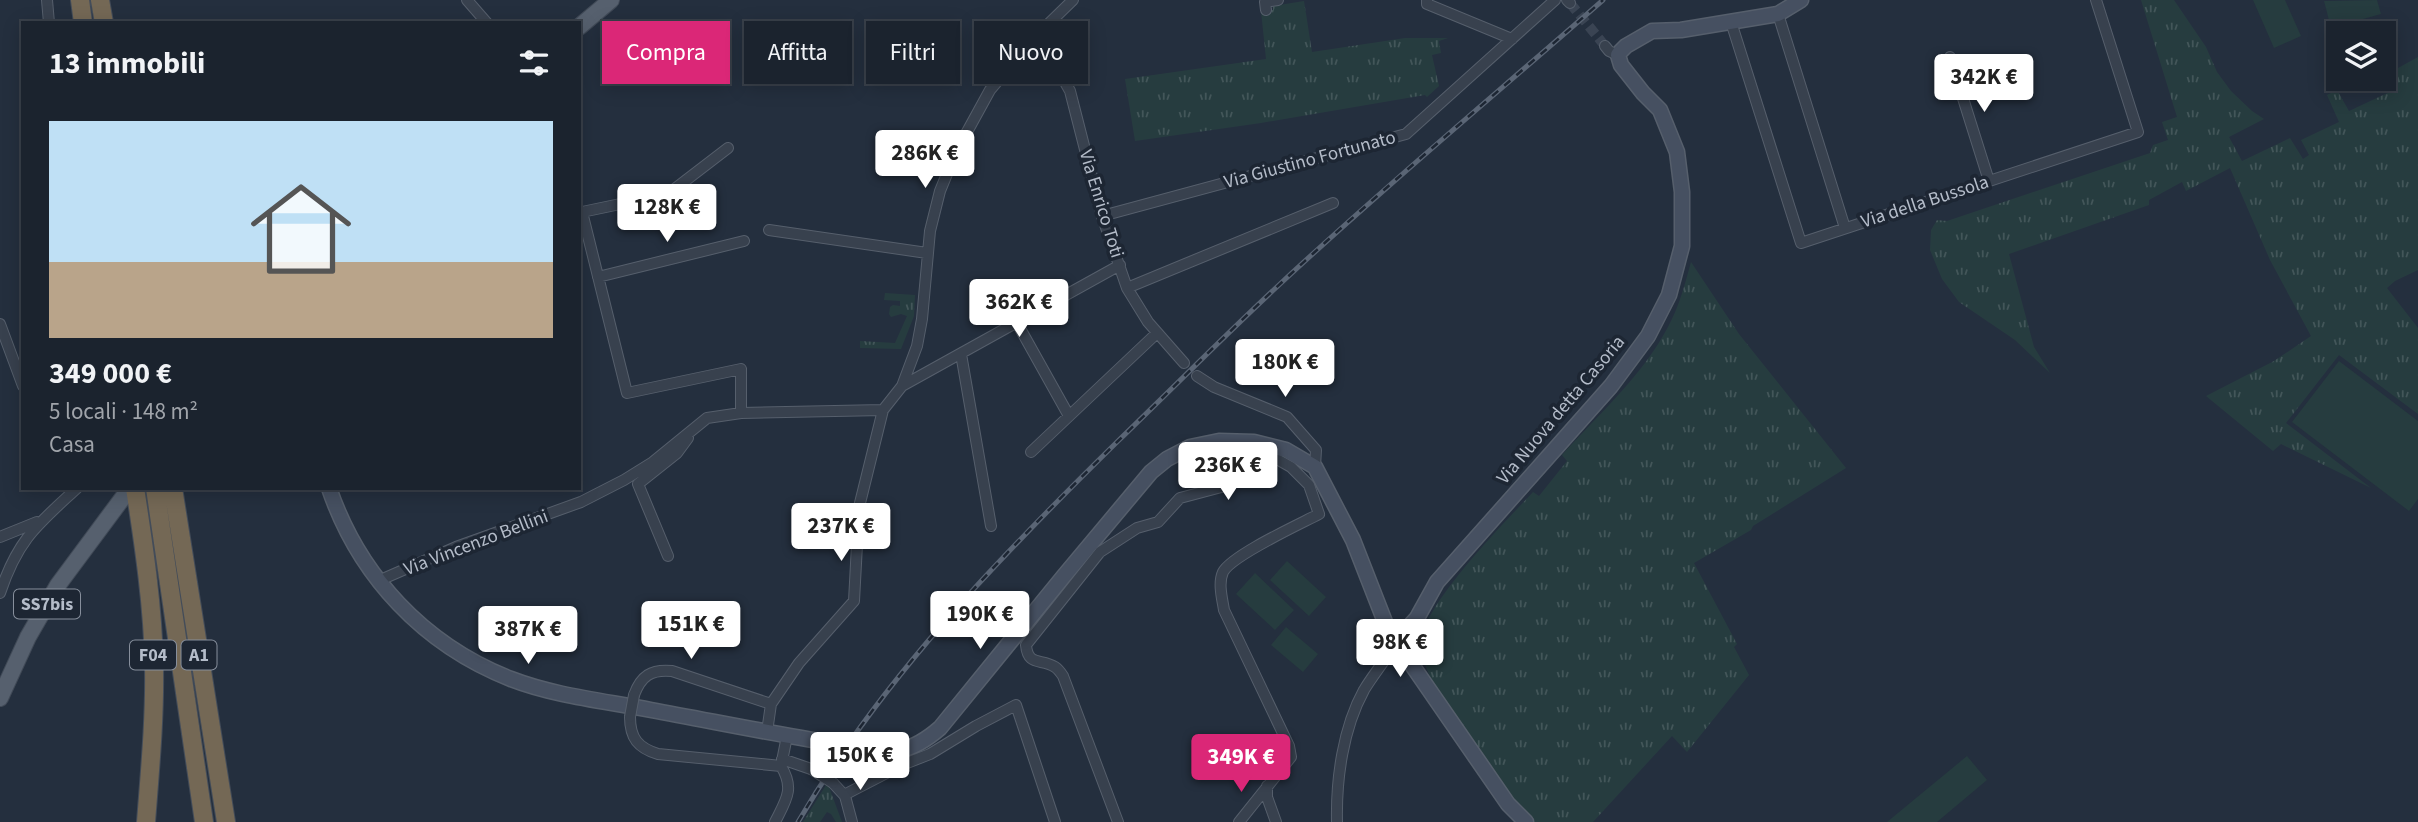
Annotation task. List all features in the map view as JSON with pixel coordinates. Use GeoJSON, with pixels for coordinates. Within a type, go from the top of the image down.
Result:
{"type":"FeatureCollection","features":[{"type":"Feature","properties":{"kind":"highway"},"geometry":{"type":"LineString","coordinates":[[80,0],[83,21]]}},
{"type":"Feature","properties":{"kind":"highway"},"geometry":{"type":"LineString","coordinates":[[100,0],[104,21]]}},
{"type":"Feature","properties":{"kind":"highway","name":"F04"},"geometry":{"type":"LineString","coordinates":[[132,490],[146,570],[154,663],[153,728],[146,822]]}},
{"type":"Feature","properties":{"kind":"highway","name":"A1"},"geometry":{"type":"LineString","coordinates":[[155,490],[204,822]]}},
{"type":"Feature","properties":{"kind":"highway","name":"A1"},"geometry":{"type":"LineString","coordinates":[[173,490],[226,822]]}},
{"type":"Feature","properties":{"kind":"main road"},"geometry":{"type":"LineString","coordinates":[[581,25],[611,0]]}},
{"type":"Feature","properties":{"kind":"main road","name":"SS7bis"},"geometry":{"type":"LineString","coordinates":[[0,698],[28,637],[58,585],[107,517],[130,490]]}},
{"type":"Feature","properties":{"kind":"street"},"geometry":{"type":"LineString","coordinates":[[47,0],[49,21]]}},
{"type":"Feature","properties":{"kind":"street"},"geometry":{"type":"LineString","coordinates":[[467,0],[485,21]]}},
{"type":"Feature","properties":{"kind":"street"},"geometry":{"type":"LineString","coordinates":[[1051,21],[1073,0]]}},
{"type":"Feature","properties":{"kind":"street"},"geometry":{"type":"LineString","coordinates":[[1266,10],[1265,2],[1278,0]]}},
{"type":"Feature","properties":{"kind":"street"},"geometry":{"type":"LineString","coordinates":[[1427,0],[1427,4],[1512,38]]}},
{"type":"Feature","properties":{"kind":"street","name":"Via Giustino Fortunato"},"geometry":{"type":"LineString","coordinates":[[1102,216],[1406,134],[1555,0]]}},
{"type":"Feature","properties":{"kind":"street"},"geometry":{"type":"LineString","coordinates":[[1605,47],[1618,55],[1626,46],[1652,32],[1681,30],[1778,14],[1801,0]]}},
{"type":"Feature","properties":{"kind":"street","name":"Via della Bussola"},"geometry":{"type":"LineString","coordinates":[[1731,22],[1801,243],[2138,132],[2096,0]]}},
{"type":"Feature","properties":{"kind":"street"},"geometry":{"type":"LineString","coordinates":[[1778,14],[1845,228]]}},
{"type":"Feature","properties":{"kind":"street","name":"Via Nuova detta Casoria"},"geometry":{"type":"LineString","coordinates":[[1401,644],[1437,582],[1611,386],[1648,336],[1669,295],[1682,246],[1682,192],[1676,152],[1660,110],[1621,65],[1618,55]]}},
{"type":"Feature","properties":{"kind":"street"},"geometry":{"type":"LineString","coordinates":[[1950,57],[1989,181]]}},
{"type":"Feature","properties":{"kind":"street"},"geometry":{"type":"LineString","coordinates":[[767,732],[771,704],[799,663],[854,601],[859,507],[883,410],[902,386],[917,346],[930,230],[940,191],[956,152],[995,84]]}},
{"type":"Feature","properties":{"kind":"street","name":"Via Enrico Toti"},"geometry":{"type":"LineString","coordinates":[[1066,84],[1102,216],[1127,288],[1157,333],[1184,363]]}},
{"type":"Feature","properties":{"kind":"street"},"geometry":{"type":"LineString","coordinates":[[728,149],[668,194],[582,212],[627,393],[741,369],[741,413]]}},
{"type":"Feature","properties":{"kind":"street"},"geometry":{"type":"LineString","coordinates":[[1127,288],[1333,203]]}},
{"type":"Feature","properties":{"kind":"street"},"geometry":{"type":"LineString","coordinates":[[769,230],[927,253]]}},
{"type":"Feature","properties":{"kind":"street"},"geometry":{"type":"LineString","coordinates":[[598,277],[744,241]]}},
{"type":"Feature","properties":{"kind":"street"},"geometry":{"type":"LineString","coordinates":[[902,386],[1120,265]]}},
{"type":"Feature","properties":{"kind":"street"},"geometry":{"type":"LineString","coordinates":[[1017,323],[1069,416]]}},
{"type":"Feature","properties":{"kind":"street"},"geometry":{"type":"LineString","coordinates":[[0,324],[21,381]]}},
{"type":"Feature","properties":{"kind":"street"},"geometry":{"type":"LineString","coordinates":[[1031,452],[1157,333]]}},
{"type":"Feature","properties":{"kind":"street"},"geometry":{"type":"LineString","coordinates":[[961,354],[991,526]]}},
{"type":"Feature","properties":{"kind":"street"},"geometry":{"type":"LineString","coordinates":[[1197,376],[1214,387],[1287,417],[1316,450],[1315,467],[1353,540],[1381,609],[1427,687],[1508,804],[1526,822]]}},
{"type":"Feature","properties":{"kind":"street","name":"Via Vincenzo Bellini"},"geometry":{"type":"LineString","coordinates":[[378,581],[456,547],[581,502],[653,462],[707,418],[741,413],[883,410]]}},
{"type":"Feature","properties":{"kind":"street"},"geometry":{"type":"LineString","coordinates":[[668,556],[638,484],[677,453],[692,430]]}},
{"type":"Feature","properties":{"kind":"street"},"geometry":{"type":"LineString","coordinates":[[330,490],[348,535],[378,581],[405,611],[432,635],[474,663],[512,679],[560,693],[787,736],[897,752],[920,743],[940,728],[1151,472],[1167,459],[1190,447],[1219,441],[1254,442],[1286,450],[1315,467]]}},
{"type":"Feature","properties":{"kind":"street"},"geometry":{"type":"LineString","coordinates":[[1118,822],[1063,676],[1054,666],[1031,659],[1026,645],[1100,552],[1137,528],[1158,522],[1180,498],[1229,485],[1262,458],[1275,458],[1291,467],[1309,485],[1319,514],[1236,559],[1224,571],[1220,589],[1224,610],[1289,746],[1291,757],[1239,822]]}},
{"type":"Feature","properties":{"kind":"street"},"geometry":{"type":"LineString","coordinates":[[0,593],[8,568],[26,537],[66,492]]}},
{"type":"Feature","properties":{"kind":"street"},"geometry":{"type":"LineString","coordinates":[[0,537],[40,521]]}},
{"type":"Feature","properties":{"kind":"street"},"geometry":{"type":"LineString","coordinates":[[1337,822],[1342,760],[1351,717],[1364,690],[1401,644]]}},
{"type":"Feature","properties":{"kind":"street"},"geometry":{"type":"LineString","coordinates":[[771,704],[663,670],[655,670],[638,685],[634,695],[630,717],[632,738],[657,754],[782,762],[810,769],[833,783],[844,795],[852,822]]}},
{"type":"Feature","properties":{"kind":"street"},"geometry":{"type":"LineString","coordinates":[[844,795],[902,765],[930,754],[1016,705],[1055,822]]}},
{"type":"Feature","properties":{"kind":"street"},"geometry":{"type":"LineString","coordinates":[[775,822],[788,797],[790,786],[782,762],[787,736]]}},
{"type":"Feature","properties":{"kind":"street"},"geometry":{"type":"LineString","coordinates":[[1267,785],[1267,797],[1276,822]]}},
{"type":"Feature","properties":{"kind":"green space"},"geometry":{"type":"Polygon","coordinates":[[[2141,0],[2174,0],[2206,47],[2217,72],[2231,91],[2264,119],[2229,137],[2242,161],[2290,138],[2303,159],[2309,155],[2301,140],[2339,122],[2327,95],[2338,91],[2349,111],[2396,91],[2396,69],[2418,57],[2418,270],[2387,288],[2418,328],[2418,414],[2339,355],[2286,423],[2371,488],[2281,444],[2273,451],[2206,396],[2274,361],[2311,336],[2270,260],[2230,168],[2186,191],[2182,182],[2149,200],[2149,205],[2009,254],[2034,347],[2050,373],[2015,340],[1959,302],[1942,279],[1930,250],[1931,230],[1937,220],[1947,221],[2150,153],[2153,145],[2168,140],[2162,122],[2177,117],[2141,0]]]}},
{"type":"Feature","properties":{"kind":"green space"},"geometry":{"type":"Polygon","coordinates":[[[2253,0],[2285,0],[2301,36],[2274,48],[2253,0]]]}},
{"type":"Feature","properties":{"kind":"green space"},"geometry":{"type":"Polygon","coordinates":[[[2377,0],[2381,14],[2356,21],[2329,21],[2324,1],[2377,0]]]}},
{"type":"Feature","properties":{"kind":"green space"},"geometry":{"type":"Polygon","coordinates":[[[1304,1],[1312,52],[1405,38],[1448,38],[1439,41],[1441,53],[1432,55],[1439,86],[1427,97],[1425,95],[1135,141],[1125,79],[1266,59],[1261,11],[1273,10],[1273,6],[1304,1]]]}},
{"type":"Feature","properties":{"kind":"green space"},"geometry":{"type":"Polygon","coordinates":[[[1691,262],[1739,334],[1846,468],[1753,526],[1751,530],[1694,563],[1737,644],[1734,647],[1749,675],[1687,752],[1672,736],[1593,822],[1532,822],[1512,800],[1434,685],[1426,668],[1422,638],[1427,622],[1438,604],[1469,562],[1533,492],[1539,496],[1567,461],[1562,455],[1646,362],[1672,319],[1691,262]]]}},
{"type":"Feature","properties":{"kind":"green space"},"geometry":{"type":"Polygon","coordinates":[[[885,293],[915,295],[914,316],[901,349],[860,348],[860,341],[895,343],[907,316],[901,314],[891,317],[890,307],[900,306],[900,301],[884,300],[885,293]]]}},
{"type":"Feature","properties":{"kind":"green space"},"geometry":{"type":"Polygon","coordinates":[[[2339,361],[2418,421],[2418,499],[2409,511],[2292,422],[2339,361]]]}},
{"type":"Feature","properties":{"kind":"green space"},"geometry":{"type":"Polygon","coordinates":[[[1287,561],[1326,597],[1309,616],[1270,580],[1287,561]]]}},
{"type":"Feature","properties":{"kind":"green space"},"geometry":{"type":"Polygon","coordinates":[[[1255,573],[1294,610],[1275,630],[1236,594],[1255,573]]]}},
{"type":"Feature","properties":{"kind":"green space"},"geometry":{"type":"Polygon","coordinates":[[[1286,627],[1318,654],[1303,672],[1271,645],[1286,627]]]}},
{"type":"Feature","properties":{"kind":"green space"},"geometry":{"type":"Polygon","coordinates":[[[1967,756],[1987,780],[1937,822],[1887,822],[1967,756]]]}},
{"type":"Feature","properties":{"kind":"green space"},"geometry":{"type":"Polygon","coordinates":[[[826,785],[842,822],[836,822],[827,812],[820,822],[803,822],[826,785]]]}},
{"type":"Feature","properties":{"kind":"tunnel"},"geometry":{"type":"LineString","coordinates":[[1570,3],[1605,46]]}},
{"type":"Feature","properties":{"kind":"railway"},"geometry":{"type":"LineString","coordinates":[[798,822],[831,769],[905,669],[945,621],[1030,530],[1280,284],[1603,0]]}}]}
